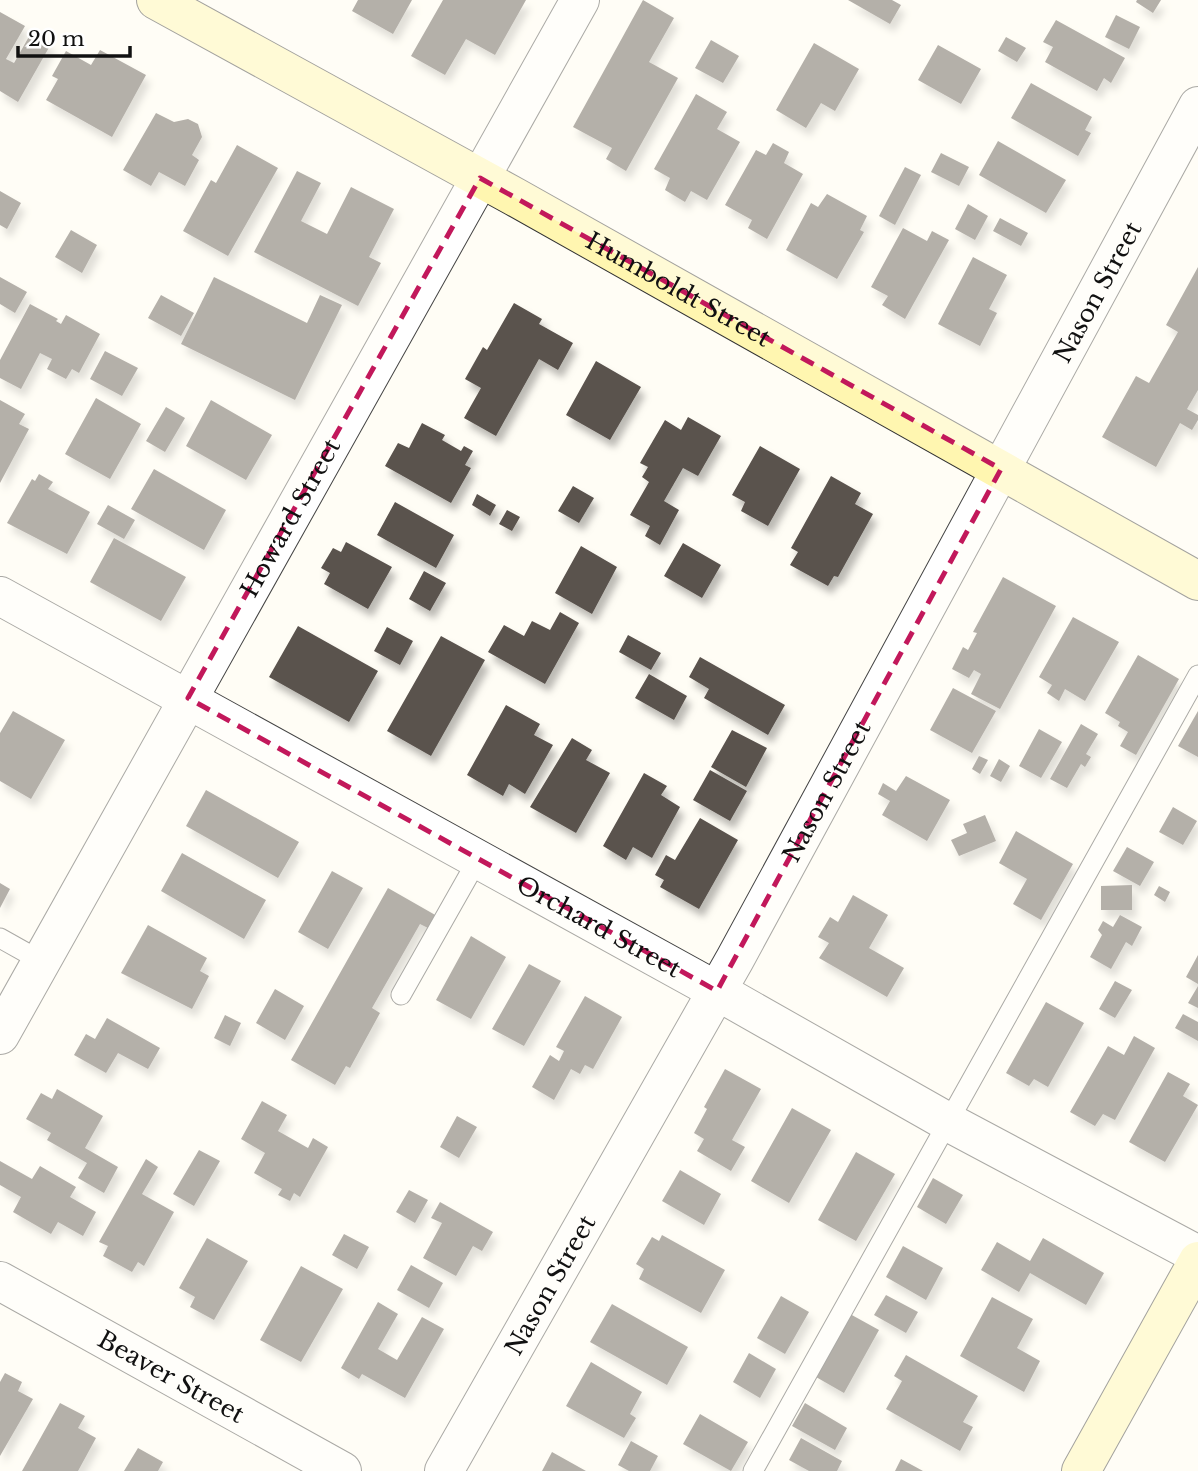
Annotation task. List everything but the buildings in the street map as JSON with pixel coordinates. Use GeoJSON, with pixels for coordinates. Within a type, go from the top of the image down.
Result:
{"type":"FeatureCollection","features":[{"type":"Feature","properties":{"kind":"street","name":"Humboldt Street"},"geometry":{"type":"LineString","coordinates":[[156,0],[1198,580]]}},
{"type":"Feature","properties":{"kind":"street","name":"Howard Street"},"geometry":{"type":"LineString","coordinates":[[0,1035],[580,0]]}},
{"type":"Feature","properties":{"kind":"street","name":"Nason Street"},"geometry":{"type":"LineString","coordinates":[[444,1471],[717,991],[1198,106]]}},
{"type":"Feature","properties":{"kind":"street","name":"Orchard Street"},"geometry":{"type":"LineString","coordinates":[[0,596],[1198,1258]]}},
{"type":"Feature","properties":{"kind":"street"},"geometry":{"type":"LineString","coordinates":[[1081,1471],[1198,1258]]}},
{"type":"Feature","properties":{"kind":"street","name":"Beaver Street"},"geometry":{"type":"LineString","coordinates":[[0,1281],[342,1471]]}},
{"type":"Feature","properties":{"kind":"lane"},"geometry":{"type":"LineString","coordinates":[[753,1471],[1198,675]]}},
{"type":"Feature","properties":{"kind":"lane"},"geometry":{"type":"LineString","coordinates":[[401,996],[478,859]]}},
{"type":"Feature","properties":{"kind":"lane"},"geometry":{"type":"LineString","coordinates":[[0,938],[41,961]]}},
{"type":"Feature","properties":{"kind":"highlighted area"},"geometry":{"type":"Polygon","coordinates":[[[480,178],[1001,469],[717,991],[188,698],[480,178]]]}}]}
